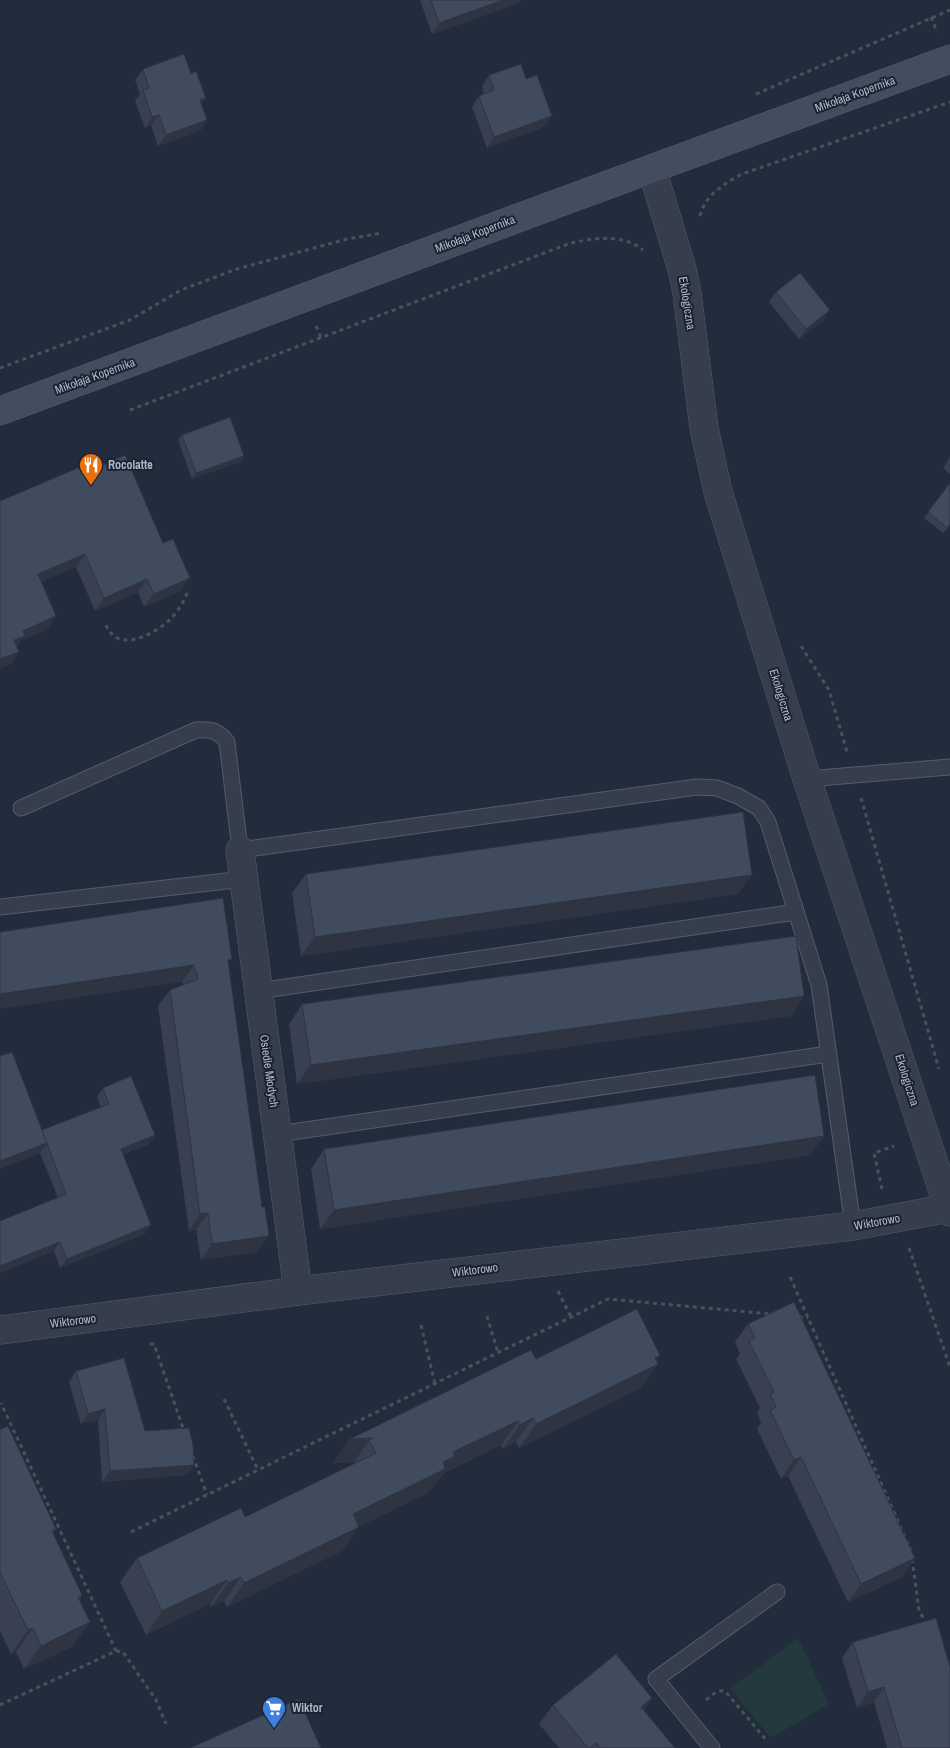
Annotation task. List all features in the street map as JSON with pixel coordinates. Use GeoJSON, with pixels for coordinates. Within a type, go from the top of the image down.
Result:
{"type":"FeatureCollection","features":[{"type":"Feature","properties":{"kind":"main road","name":"Mikołaja Kopernika"},"geometry":{"type":"LineString","coordinates":[[0,411],[553,204],[950,59]]}},
{"type":"Feature","properties":{"kind":"street","name":"Ekologiczna"},"geometry":{"type":"LineString","coordinates":[[652,169],[680,260],[687,293],[704,428],[718,492],[807,779],[950,1210]]}},
{"type":"Feature","properties":{"kind":"street","name":"Osiedle Młodych"},"geometry":{"type":"LineString","coordinates":[[240,850],[298,1291]]}},
{"type":"Feature","properties":{"kind":"street","name":"Wiktorowo"},"geometry":{"type":"LineString","coordinates":[[0,1330],[298,1291],[853,1226],[950,1210]]}},
{"type":"Feature","properties":{"kind":"lane"},"geometry":{"type":"LineString","coordinates":[[21,808],[196,730],[209,729],[220,732],[227,742],[240,850],[697,787],[717,788],[738,796],[759,808],[768,822],[819,984],[853,1226]]}},
{"type":"Feature","properties":{"kind":"lane"},"geometry":{"type":"LineString","coordinates":[[807,779],[950,767]]}},
{"type":"Feature","properties":{"kind":"lane"},"geometry":{"type":"LineString","coordinates":[[0,907],[244,879]]}},
{"type":"Feature","properties":{"kind":"lane"},"geometry":{"type":"LineString","coordinates":[[258,991],[796,912]]}},
{"type":"Feature","properties":{"kind":"lane"},"geometry":{"type":"LineString","coordinates":[[278,1134],[828,1054]]}},
{"type":"Feature","properties":{"kind":"lane"},"geometry":{"type":"LineString","coordinates":[[707,1746],[687,1717],[656,1679],[777,1592]]}},
{"type":"Feature","properties":{"kind":"path"},"geometry":{"type":"LineString","coordinates":[[748,97],[950,10]]}},
{"type":"Feature","properties":{"kind":"path"},"geometry":{"type":"LineString","coordinates":[[699,222],[701,212],[707,200],[724,184],[742,174],[950,102]]}},
{"type":"Feature","properties":{"kind":"path"},"geometry":{"type":"LineString","coordinates":[[0,368],[130,320],[181,290],[237,269],[347,239],[386,232]]}},
{"type":"Feature","properties":{"kind":"path"},"geometry":{"type":"LineString","coordinates":[[130,410],[568,244],[585,239],[621,240],[638,246],[648,254]]}},
{"type":"Feature","properties":{"kind":"path"},"geometry":{"type":"LineString","coordinates":[[106,625],[110,634],[118,639],[127,640],[148,635],[166,623],[180,607],[189,588]]}},
{"type":"Feature","properties":{"kind":"path"},"geometry":{"type":"LineString","coordinates":[[799,643],[829,690],[939,1070]]}},
{"type":"Feature","properties":{"kind":"path"},"geometry":{"type":"LineString","coordinates":[[900,1143],[874,1154],[888,1220],[907,1243],[950,1367]]}},
{"type":"Feature","properties":{"kind":"path"},"geometry":{"type":"LineString","coordinates":[[790,1277],[911,1549],[919,1610],[928,1629]]}},
{"type":"Feature","properties":{"kind":"path"},"geometry":{"type":"LineString","coordinates":[[131,1532],[608,1299],[780,1315]]}},
{"type":"Feature","properties":{"kind":"path"},"geometry":{"type":"LineString","coordinates":[[487,1316],[498,1353]]}},
{"type":"Feature","properties":{"kind":"path"},"geometry":{"type":"LineString","coordinates":[[799,1317],[808,1318]]}},
{"type":"Feature","properties":{"kind":"path"},"geometry":{"type":"LineString","coordinates":[[421,1325],[434,1384]]}},
{"type":"Feature","properties":{"kind":"path"},"geometry":{"type":"LineString","coordinates":[[144,1345],[154,1344],[185,1433]]}},
{"type":"Feature","properties":{"kind":"path"},"geometry":{"type":"LineString","coordinates":[[224,1399],[258,1470]]}},
{"type":"Feature","properties":{"kind":"path"},"geometry":{"type":"LineString","coordinates":[[1,1403],[116,1651]]}},
{"type":"Feature","properties":{"kind":"path"},"geometry":{"type":"LineString","coordinates":[[191,1451],[207,1495]]}},
{"type":"Feature","properties":{"kind":"path"},"geometry":{"type":"LineString","coordinates":[[0,1705],[116,1651],[122,1652],[156,1700],[166,1724]]}},
{"type":"Feature","properties":{"kind":"path"},"geometry":{"type":"LineString","coordinates":[[687,1717],[715,1693],[721,1690],[725,1691],[768,1741]]}},
{"type":"Feature","properties":{"kind":"green space"},"geometry":{"type":"Polygon","coordinates":[[[798,1638],[829,1704],[771,1738],[730,1689],[798,1638]]]}},
{"type":"Feature","properties":{"kind":"building"},"geometry":{"type":"Polygon","coordinates":[[[431,0],[503,0],[439,23],[431,0]]]}},
{"type":"Feature","properties":{"kind":"building"},"geometry":{"type":"Polygon","coordinates":[[[184,54],[191,74],[196,71],[206,98],[200,100],[207,120],[166,135],[159,115],[152,117],[143,90],[149,88],[143,69],[184,54]]]}},
{"type":"Feature","properties":{"kind":"building"},"geometry":{"type":"Polygon","coordinates":[[[521,64],[526,79],[537,75],[552,116],[494,137],[479,96],[494,90],[489,75],[521,64]]]}},
{"type":"Feature","properties":{"kind":"building"},"geometry":{"type":"Polygon","coordinates":[[[800,273],[830,310],[806,329],[776,292],[800,273]]]}},
{"type":"Feature","properties":{"kind":"building"},"geometry":{"type":"Polygon","coordinates":[[[230,417],[244,456],[196,473],[182,435],[230,417]]]}},
{"type":"Feature","properties":{"kind":"building"},"geometry":{"type":"Polygon","coordinates":[[[125,455],[163,543],[173,539],[190,578],[154,594],[147,579],[104,598],[85,554],[38,574],[56,616],[23,631],[25,636],[14,640],[19,652],[0,659],[0,501],[101,458],[104,465],[125,455]]]}},
{"type":"Feature","properties":{"kind":"building"},"geometry":{"type":"Polygon","coordinates":[[[950,483],[950,524],[947,528],[928,512],[950,483]]]}},
{"type":"Feature","properties":{"kind":"building"},"geometry":{"type":"Polygon","coordinates":[[[743,812],[752,875],[315,937],[306,874],[743,812]]]}},
{"type":"Feature","properties":{"kind":"building"},"geometry":{"type":"Polygon","coordinates":[[[223,898],[232,959],[228,960],[262,1207],[265,1207],[269,1236],[212,1244],[208,1213],[200,1214],[170,990],[198,979],[194,965],[0,994],[0,932],[223,898]]]}},
{"type":"Feature","properties":{"kind":"building"},"geometry":{"type":"Polygon","coordinates":[[[796,936],[804,996],[311,1065],[302,1004],[796,936]]]}},
{"type":"Feature","properties":{"kind":"building"},"geometry":{"type":"Polygon","coordinates":[[[12,1052],[47,1143],[0,1161],[0,1056],[12,1052]]]}},
{"type":"Feature","properties":{"kind":"building"},"geometry":{"type":"Polygon","coordinates":[[[815,1075],[824,1136],[334,1210],[324,1149],[815,1075]]]}},
{"type":"Feature","properties":{"kind":"building"},"geometry":{"type":"Polygon","coordinates":[[[131,1076],[155,1135],[121,1149],[151,1225],[67,1259],[60,1242],[0,1266],[0,1221],[66,1194],[42,1130],[109,1104],[103,1088],[131,1076]]]}},
{"type":"Feature","properties":{"kind":"building"},"geometry":{"type":"Polygon","coordinates":[[[794,1302],[915,1558],[861,1584],[801,1457],[794,1460],[770,1410],[776,1407],[770,1394],[774,1392],[749,1341],[755,1338],[748,1324],[794,1302]]]}},
{"type":"Feature","properties":{"kind":"building"},"geometry":{"type":"Polygon","coordinates":[[[637,1309],[660,1355],[655,1358],[658,1364],[536,1424],[533,1418],[520,1425],[518,1421],[453,1452],[455,1456],[443,1462],[445,1469],[353,1514],[359,1527],[244,1583],[241,1577],[228,1583],[227,1580],[162,1611],[137,1558],[241,1508],[245,1517],[376,1453],[369,1440],[373,1438],[350,1439],[531,1350],[536,1359],[637,1309]]]}},
{"type":"Feature","properties":{"kind":"building"},"geometry":{"type":"Polygon","coordinates":[[[124,1358],[145,1431],[189,1428],[193,1445],[194,1465],[110,1471],[105,1409],[88,1414],[76,1371],[124,1358]]]}},
{"type":"Feature","properties":{"kind":"building"},"geometry":{"type":"Polygon","coordinates":[[[8,1426],[56,1529],[52,1531],[82,1595],[78,1597],[90,1622],[41,1646],[33,1628],[28,1630],[0,1573],[0,1430],[8,1426]]]}},
{"type":"Feature","properties":{"kind":"building"},"geometry":{"type":"Polygon","coordinates":[[[936,1618],[950,1667],[950,1748],[902,1748],[884,1687],[868,1692],[853,1642],[936,1618]]]}},
{"type":"Feature","properties":{"kind":"building"},"geometry":{"type":"Polygon","coordinates":[[[616,1654],[652,1698],[641,1707],[675,1748],[600,1748],[596,1743],[588,1748],[553,1705],[616,1654]]]}},
{"type":"Feature","properties":{"kind":"building"},"geometry":{"type":"Polygon","coordinates":[[[299,1699],[321,1748],[190,1748],[299,1699]]]}},
{"type":"Feature","properties":{"kind":"place","name":"Rocolatte"},"geometry":{"type":"Point","coordinates":[91,486]}},
{"type":"Feature","properties":{"kind":"place","name":"Wiktor"},"geometry":{"type":"Point","coordinates":[274,1729]}}]}
